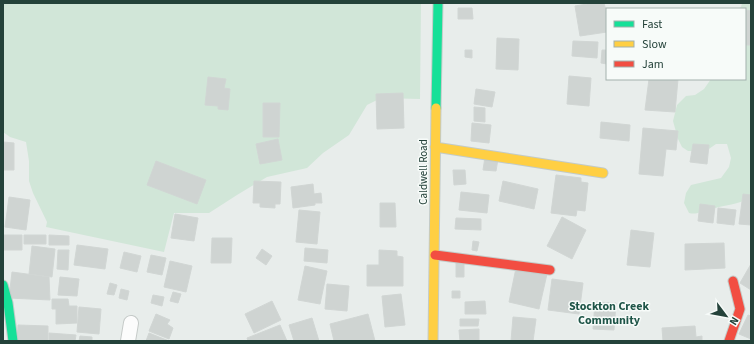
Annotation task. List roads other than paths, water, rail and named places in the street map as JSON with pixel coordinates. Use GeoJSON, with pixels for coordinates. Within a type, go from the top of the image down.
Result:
{"type":"FeatureCollection","features":[{"type":"Feature","properties":{"kind":"street","name":"Caldwell Road"},"geometry":{"type":"LineString","coordinates":[[433,341],[438,3]]}},
{"type":"Feature","properties":{"kind":"street"},"geometry":{"type":"LineString","coordinates":[[435,147],[603,173]]}},
{"type":"Feature","properties":{"kind":"street"},"geometry":{"type":"LineString","coordinates":[[435,255],[550,270]]}},
{"type":"Feature","properties":{"kind":"street"},"geometry":{"type":"LineString","coordinates":[[729,341],[740,309],[733,281]]}},
{"type":"Feature","properties":{"kind":"street"},"geometry":{"type":"LineString","coordinates":[[3,285],[8,303],[13,341]]}},
{"type":"Feature","properties":{"kind":"street"},"geometry":{"type":"LineString","coordinates":[[128,341],[131,323]]}},
{"type":"Feature","properties":{"kind":"district","name":"Stockton Creek Community"},"geometry":{"type":"Point","coordinates":[609,313]}}]}
